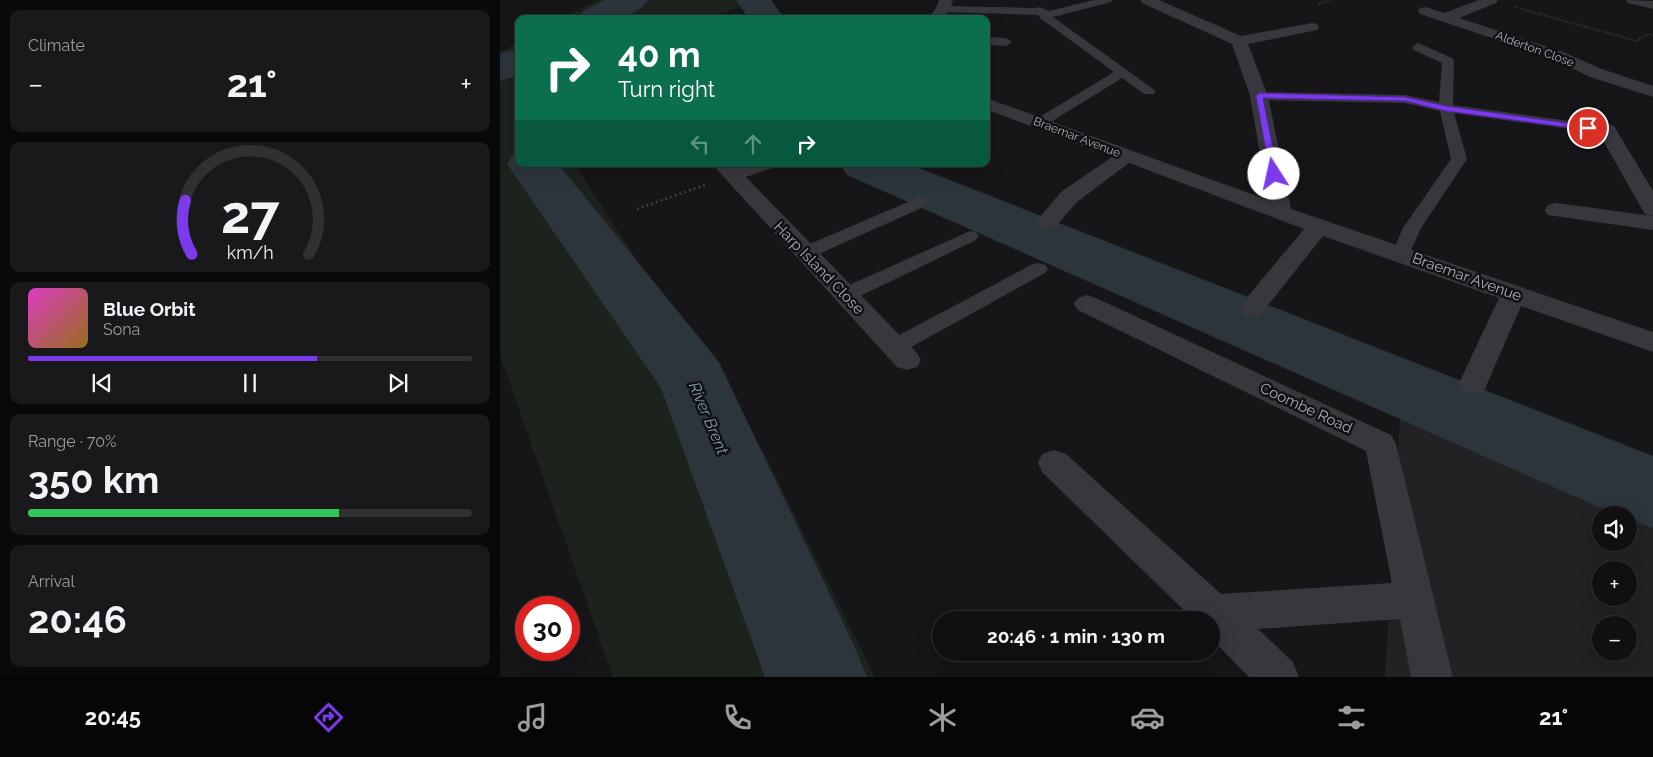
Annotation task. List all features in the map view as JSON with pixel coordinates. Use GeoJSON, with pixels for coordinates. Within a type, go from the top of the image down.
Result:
{"type":"FeatureCollection","features":[{"type":"Feature","properties":{"kind":"street"},"geometry":{"type":"LineString","coordinates":[[1148,0],[1239,41],[1312,27]]}},
{"type":"Feature","properties":{"kind":"street"},"geometry":{"type":"LineString","coordinates":[[1445,18],[1491,0]]}},
{"type":"Feature","properties":{"kind":"street"},"geometry":{"type":"LineString","coordinates":[[1633,0],[1653,5]]}},
{"type":"Feature","properties":{"kind":"street"},"geometry":{"type":"LineString","coordinates":[[1176,12],[1194,4]]}},
{"type":"Feature","properties":{"kind":"street","name":"Alderton Close"},"geometry":{"type":"LineString","coordinates":[[1425,11],[1557,55],[1596,73],[1653,92]]}},
{"type":"Feature","properties":{"kind":"street"},"geometry":{"type":"LineString","coordinates":[[1239,41],[1259,96],[1281,213]]}},
{"type":"Feature","properties":{"kind":"street","name":"Braemar Avenue"},"geometry":{"type":"LineString","coordinates":[[990,104],[1281,213],[1401,253],[1653,342]]}},
{"type":"Feature","properties":{"kind":"street"},"geometry":{"type":"LineString","coordinates":[[1607,130],[1653,209]]}},
{"type":"Feature","properties":{"kind":"street"},"geometry":{"type":"LineString","coordinates":[[1047,222],[1069,197],[1126,156]]}},
{"type":"Feature","properties":{"kind":"street"},"geometry":{"type":"LineString","coordinates":[[727,170],[746,167]]}},
{"type":"Feature","properties":{"kind":"street","name":"Harp Island Close"},"geometry":{"type":"LineString","coordinates":[[727,170],[900,353]]}},
{"type":"Feature","properties":{"kind":"street"},"geometry":{"type":"LineString","coordinates":[[1556,210],[1653,223]]}},
{"type":"Feature","properties":{"kind":"street"},"geometry":{"type":"LineString","coordinates":[[1252,308],[1319,226]]}},
{"type":"Feature","properties":{"kind":"street"},"geometry":{"type":"LineString","coordinates":[[1474,382],[1513,294]]}},
{"type":"Feature","properties":{"kind":"street","name":"Coombe Road"},"geometry":{"type":"LineString","coordinates":[[1087,304],[1380,444],[1432,677]]}},
{"type":"Feature","properties":{"kind":"street"},"geometry":{"type":"LineString","coordinates":[[1054,463],[1212,611]]}},
{"type":"Feature","properties":{"kind":"street"},"geometry":{"type":"LineString","coordinates":[[1220,613],[1415,600]]}},
{"type":"Feature","properties":{"kind":"street"},"geometry":{"type":"LineString","coordinates":[[1220,619],[1278,677]]}},
{"type":"Feature","properties":{"kind":"lane"},"geometry":{"type":"LineString","coordinates":[[941,9],[1043,13],[1107,0]]}},
{"type":"Feature","properties":{"kind":"lane"},"geometry":{"type":"LineString","coordinates":[[1043,13],[1149,91]]}},
{"type":"Feature","properties":{"kind":"lane"},"geometry":{"type":"LineString","coordinates":[[990,41],[1006,42]]}},
{"type":"Feature","properties":{"kind":"lane"},"geometry":{"type":"LineString","coordinates":[[1401,253],[1412,228],[1460,159],[1446,108],[1448,61],[1418,47]]}},
{"type":"Feature","properties":{"kind":"lane"},"geometry":{"type":"LineString","coordinates":[[1041,122],[1123,72]]}},
{"type":"Feature","properties":{"kind":"lane"},"geometry":{"type":"LineString","coordinates":[[1259,96],[1405,99],[1446,108],[1607,130]]}},
{"type":"Feature","properties":{"kind":"lane"},"geometry":{"type":"LineString","coordinates":[[805,253],[922,201]]}},
{"type":"Feature","properties":{"kind":"lane"},"geometry":{"type":"LineString","coordinates":[[845,295],[970,236]]}},
{"type":"Feature","properties":{"kind":"lane"},"geometry":{"type":"LineString","coordinates":[[900,353],[1038,269]]}},
{"type":"Feature","properties":{"kind":"path"},"geometry":{"type":"LineString","coordinates":[[1491,0],[1636,41],[1649,34],[1653,35]]}},
{"type":"Feature","properties":{"kind":"path"},"geometry":{"type":"LineString","coordinates":[[637,209],[727,170]]}},
{"type":"Feature","properties":{"kind":"shaded area"},"geometry":{"type":"Polygon","coordinates":[[[596,0],[762,0],[715,15],[568,15],[596,0]]]}},
{"type":"Feature","properties":{"kind":"shaded area"},"geometry":{"type":"Polygon","coordinates":[[[515,44],[515,167],[576,167],[764,453],[875,677],[613,677],[500,355],[500,52],[515,44]]]}},
{"type":"Feature","properties":{"kind":"shaded area"},"geometry":{"type":"Polygon","coordinates":[[[1402,383],[1653,486],[1653,677],[1385,677],[1402,383]]]}},
{"type":"Feature","properties":{"kind":"waterway","name":"River Brent"},"geometry":{"type":"LineString","coordinates":[[603,15],[631,0]]}},
{"type":"Feature","properties":{"kind":"waterway"},"geometry":{"type":"LineString","coordinates":[[753,0],[764,15]]}},
{"type":"Feature","properties":{"kind":"waterway","name":"River Brent"},"geometry":{"type":"LineString","coordinates":[[500,69],[515,62]]}},
{"type":"Feature","properties":{"kind":"waterway","name":"River Brent"},"geometry":{"type":"LineString","coordinates":[[534,167],[694,381],[816,677]]}},
{"type":"Feature","properties":{"kind":"waterway"},"geometry":{"type":"LineString","coordinates":[[872,167],[1653,493]]}},
{"type":"Feature","properties":{"kind":"route"},"geometry":{"type":"LineString","coordinates":[[1274,174],[1259,96],[1405,99],[1446,108],[1588,128]]}}]}
